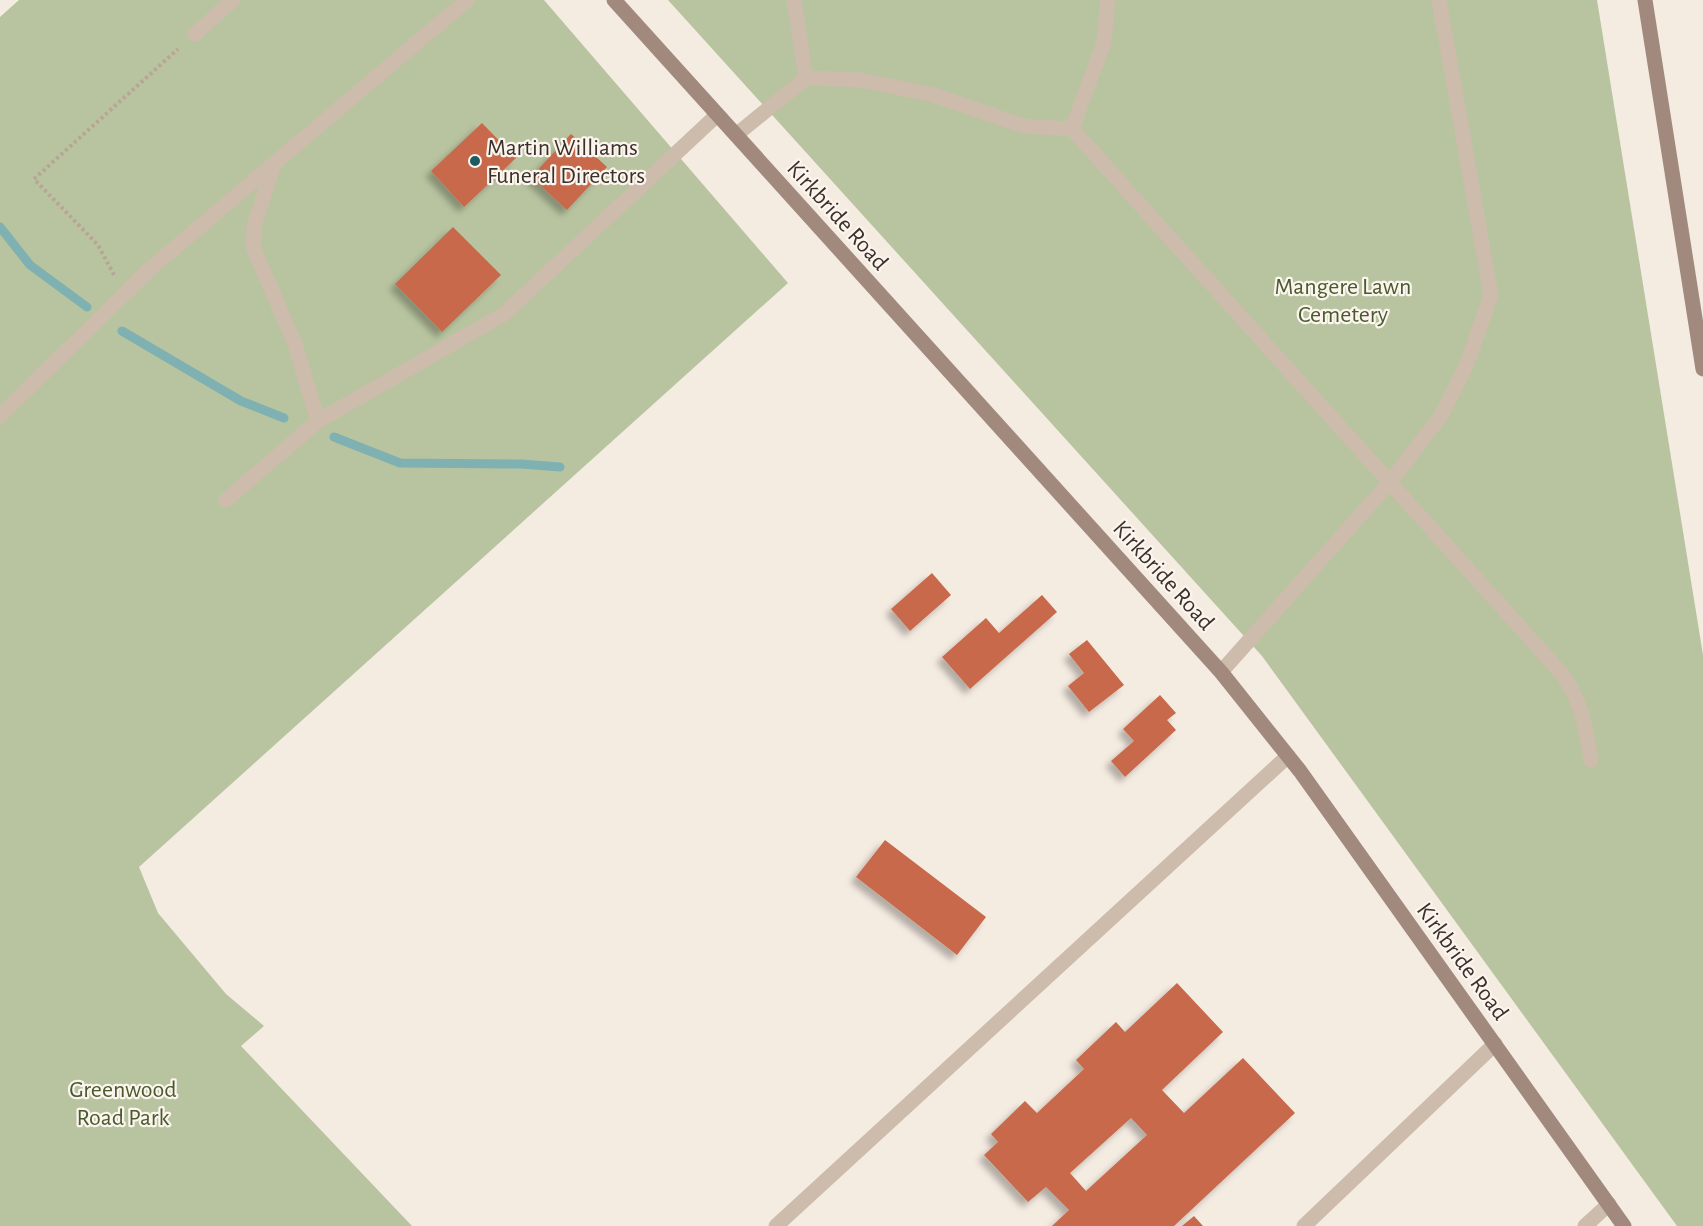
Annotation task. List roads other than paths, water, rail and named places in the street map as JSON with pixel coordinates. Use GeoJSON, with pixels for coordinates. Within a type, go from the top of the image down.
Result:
{"type":"FeatureCollection","features":[{"type":"Feature","properties":{"kind":"street","name":"Kirkbride Road"},"geometry":{"type":"LineString","coordinates":[[614,0],[1221,672],[1288,756],[1624,1226]]}},
{"type":"Feature","properties":{"kind":"street"},"geometry":{"type":"LineString","coordinates":[[1645,0],[1703,369]]}},
{"type":"Feature","properties":{"kind":"lane"},"geometry":{"type":"LineString","coordinates":[[195,34],[233,0]]}},
{"type":"Feature","properties":{"kind":"lane"},"geometry":{"type":"LineString","coordinates":[[0,416],[151,268],[467,0]]}},
{"type":"Feature","properties":{"kind":"lane"},"geometry":{"type":"LineString","coordinates":[[794,0],[806,78]]}},
{"type":"Feature","properties":{"kind":"lane"},"geometry":{"type":"LineString","coordinates":[[1072,129],[1104,42],[1108,0]]}},
{"type":"Feature","properties":{"kind":"lane"},"geometry":{"type":"LineString","coordinates":[[1221,672],[1389,483],[1441,416],[1467,364],[1491,295],[1439,0]]}},
{"type":"Feature","properties":{"kind":"lane"},"geometry":{"type":"LineString","coordinates":[[736,135],[806,78],[861,80],[934,95],[1023,126],[1072,129],[1563,675],[1576,696],[1582,712],[1591,760]]}},
{"type":"Feature","properties":{"kind":"lane"},"geometry":{"type":"LineString","coordinates":[[226,500],[318,421],[504,314],[717,115]]}},
{"type":"Feature","properties":{"kind":"lane"},"geometry":{"type":"LineString","coordinates":[[274,164],[254,226],[254,247],[295,344],[318,421]]}},
{"type":"Feature","properties":{"kind":"lane"},"geometry":{"type":"LineString","coordinates":[[776,1226],[1288,756]]}},
{"type":"Feature","properties":{"kind":"lane"},"geometry":{"type":"LineString","coordinates":[[1304,1226],[1495,1044]]}},
{"type":"Feature","properties":{"kind":"lane"},"geometry":{"type":"LineString","coordinates":[[1585,1226],[1609,1204]]}},
{"type":"Feature","properties":{"kind":"waterway"},"geometry":{"type":"LineString","coordinates":[[0,227],[30,265],[87,307]]}},
{"type":"Feature","properties":{"kind":"waterway"},"geometry":{"type":"LineString","coordinates":[[122,331],[241,401],[284,418]]}},
{"type":"Feature","properties":{"kind":"waterway"},"geometry":{"type":"LineString","coordinates":[[334,437],[400,463],[521,464],[560,467]]}},
{"type":"Feature","properties":{"kind":"place","name":"Martin Williams Funeral Directors"},"geometry":{"type":"Point","coordinates":[475,161]}},
{"type":"Feature","properties":{"kind":"park label","name":"Mangere Lawn Cemetery"},"geometry":{"type":"Point","coordinates":[1343,300]}},
{"type":"Feature","properties":{"kind":"park label","name":"Greenwood Road Park"},"geometry":{"type":"Point","coordinates":[123,1103]}}]}
